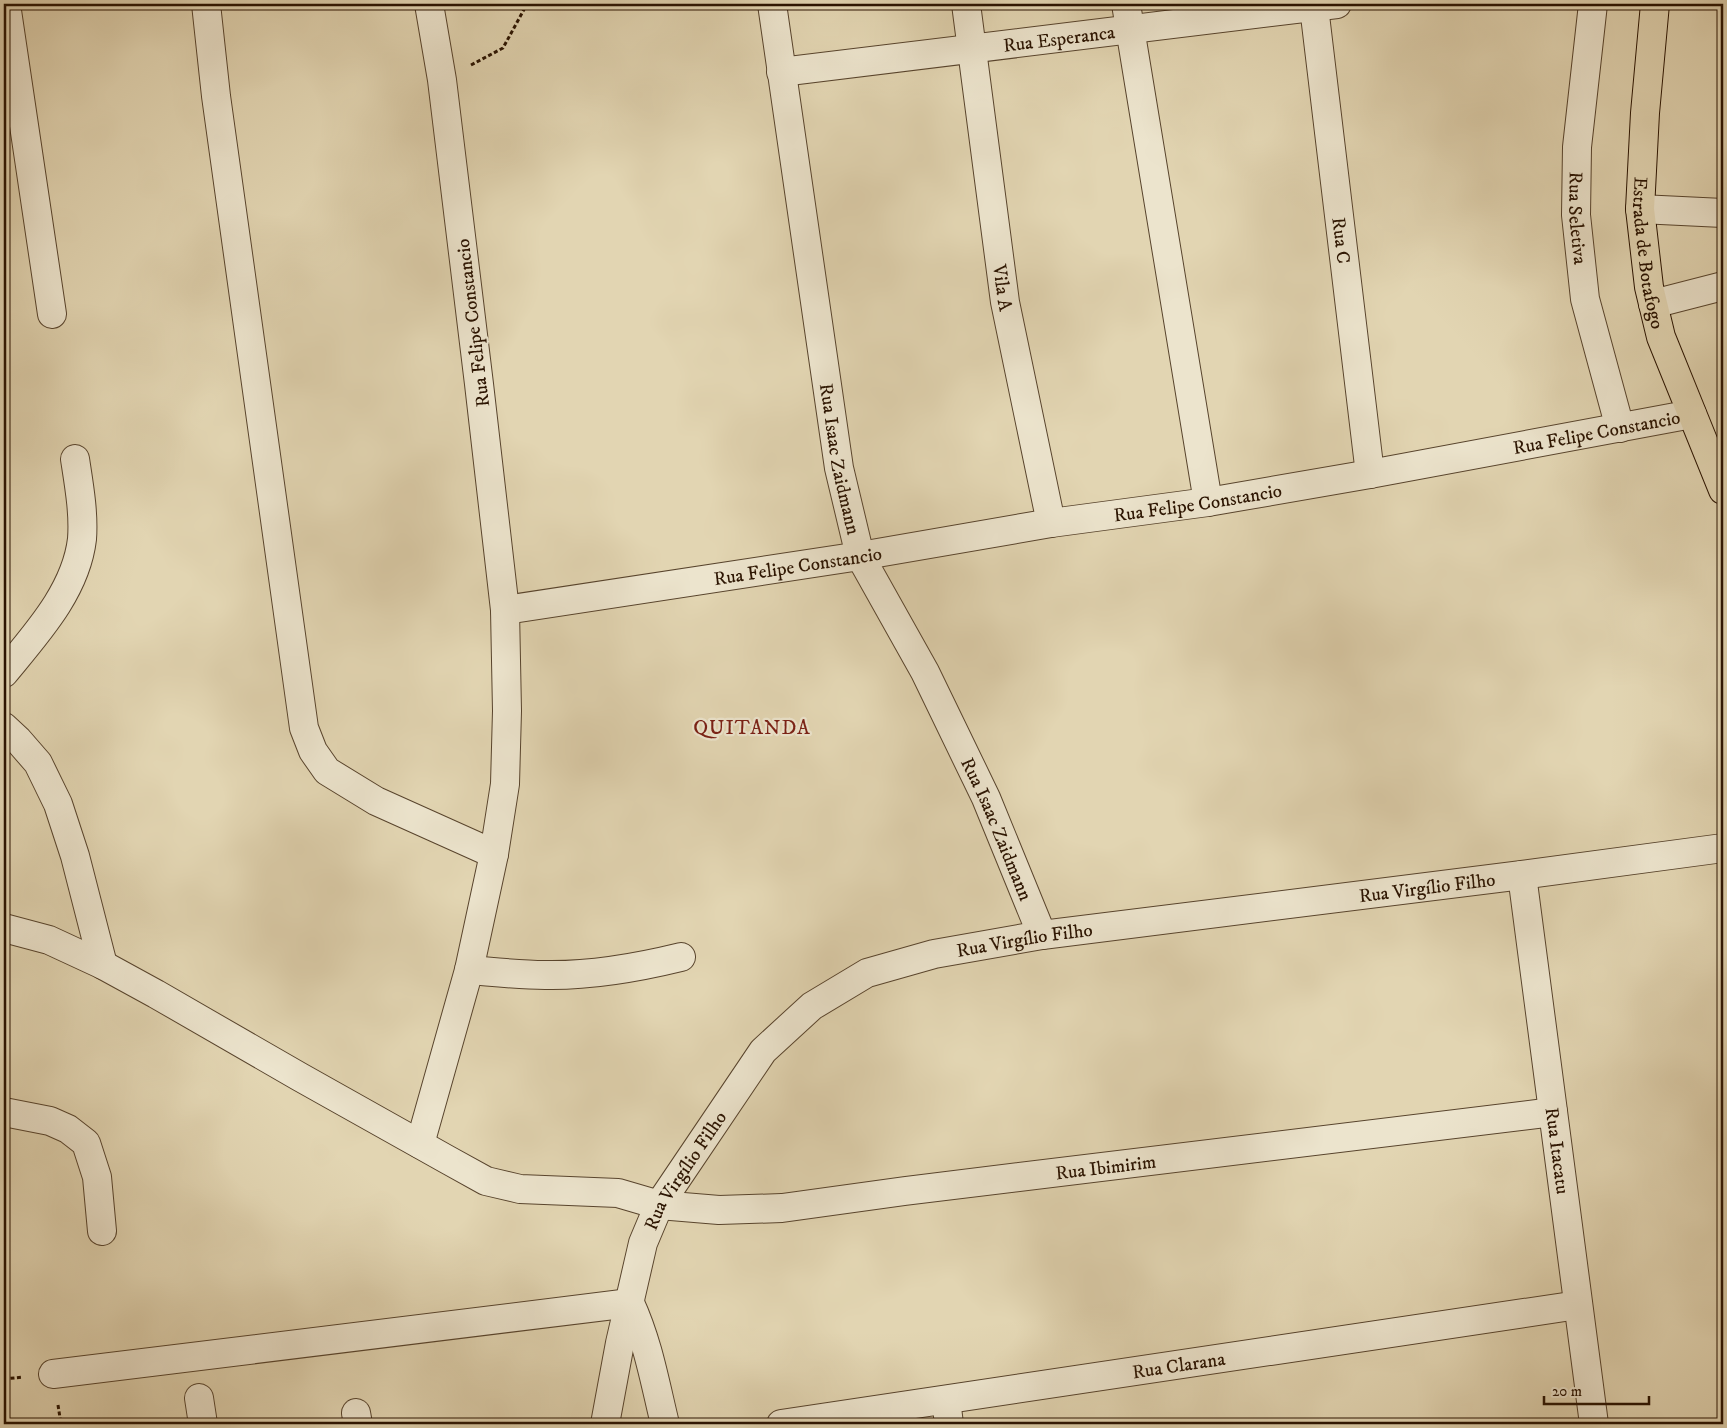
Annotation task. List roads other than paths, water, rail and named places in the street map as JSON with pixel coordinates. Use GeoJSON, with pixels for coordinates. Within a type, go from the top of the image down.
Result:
{"type":"FeatureCollection","features":[{"type":"Feature","properties":{"kind":"main road","name":"Estrada de Botafogo"},"geometry":{"type":"LineString","coordinates":[[1655,4],[1645,113],[1640,210],[1649,287],[1661,337],[1723,490]]}},
{"type":"Feature","properties":{"kind":"street"},"geometry":{"type":"LineString","coordinates":[[6,4],[52,314]]}},
{"type":"Feature","properties":{"kind":"street"},"geometry":{"type":"LineString","coordinates":[[206,4],[216,96],[304,728],[314,751],[327,771],[376,801],[494,854]]}},
{"type":"Feature","properties":{"kind":"street","name":"Rua Felipe Constancio"},"geometry":{"type":"LineString","coordinates":[[429,4],[442,80],[505,610],[860,556],[1051,523],[1208,502],[1692,414]]}},
{"type":"Feature","properties":{"kind":"street","name":"Rua Isaac Zaidmann"},"geometry":{"type":"LineString","coordinates":[[772,4],[839,468],[860,556],[925,672],[986,798],[1042,935]]}},
{"type":"Feature","properties":{"kind":"street","name":"Vila A"},"geometry":{"type":"LineString","coordinates":[[966,4],[1005,302],[1051,523]]}},
{"type":"Feature","properties":{"kind":"street","name":"Rua Seletiva"},"geometry":{"type":"LineString","coordinates":[[1593,4],[1577,147],[1576,215],[1585,299],[1620,428]]}},
{"type":"Feature","properties":{"kind":"street","name":"Rua Esperanca"},"geometry":{"type":"LineString","coordinates":[[781,72],[972,49],[1128,17],[1325,5]]}},
{"type":"Feature","properties":{"kind":"street","name":"Rua C"},"geometry":{"type":"LineString","coordinates":[[1325,5],[1370,474]]}},
{"type":"Feature","properties":{"kind":"street"},"geometry":{"type":"LineString","coordinates":[[1128,17],[1208,502]]}},
{"type":"Feature","properties":{"kind":"street"},"geometry":{"type":"LineString","coordinates":[[1640,210],[1723,212]]}},
{"type":"Feature","properties":{"kind":"street"},"geometry":{"type":"LineString","coordinates":[[1653,304],[1723,286]]}},
{"type":"Feature","properties":{"kind":"street"},"geometry":{"type":"LineString","coordinates":[[4,673],[30,642],[64,592],[72,576],[82,538],[80,494],[75,459]]}},
{"type":"Feature","properties":{"kind":"street"},"geometry":{"type":"LineString","coordinates":[[420,1144],[469,970],[494,854],[505,784],[507,711],[505,610]]}},
{"type":"Feature","properties":{"kind":"street"},"geometry":{"type":"LineString","coordinates":[[4,727],[38,763],[58,804],[78,866],[103,965]]}},
{"type":"Feature","properties":{"kind":"street","name":"Rua Virgílio Filho"},"geometry":{"type":"LineString","coordinates":[[605,1424],[620,1343],[643,1243],[659,1205],[763,1051],[812,1006],[867,973],[934,954],[1042,935],[1723,848]]}},
{"type":"Feature","properties":{"kind":"street","name":"Rua Itacatu"},"geometry":{"type":"LineString","coordinates":[[1522,875],[1594,1424]]}},
{"type":"Feature","properties":{"kind":"street","name":"Rua Ibimirim"},"geometry":{"type":"LineString","coordinates":[[4,928],[49,940],[103,965],[486,1180],[520,1188],[618,1193],[659,1205],[719,1210],[782,1208],[905,1190],[1553,1112]]}},
{"type":"Feature","properties":{"kind":"street"},"geometry":{"type":"LineString","coordinates":[[469,970],[546,975],[590,973],[632,968],[681,957]]}},
{"type":"Feature","properties":{"kind":"street"},"geometry":{"type":"LineString","coordinates":[[4,1112],[50,1121],[68,1128],[86,1143],[97,1177],[102,1231]]}},
{"type":"Feature","properties":{"kind":"street"},"geometry":{"type":"LineString","coordinates":[[53,1374],[630,1303],[640,1324],[648,1349],[665,1424]]}},
{"type":"Feature","properties":{"kind":"street","name":"Rua Clarana"},"geometry":{"type":"LineString","coordinates":[[781,1424],[947,1412],[1578,1305]]}},
{"type":"Feature","properties":{"kind":"street"},"geometry":{"type":"LineString","coordinates":[[200,1398],[203,1424]]}},
{"type":"Feature","properties":{"kind":"district","name":"QUITANDA"},"geometry":{"type":"Point","coordinates":[752,727]}}]}
